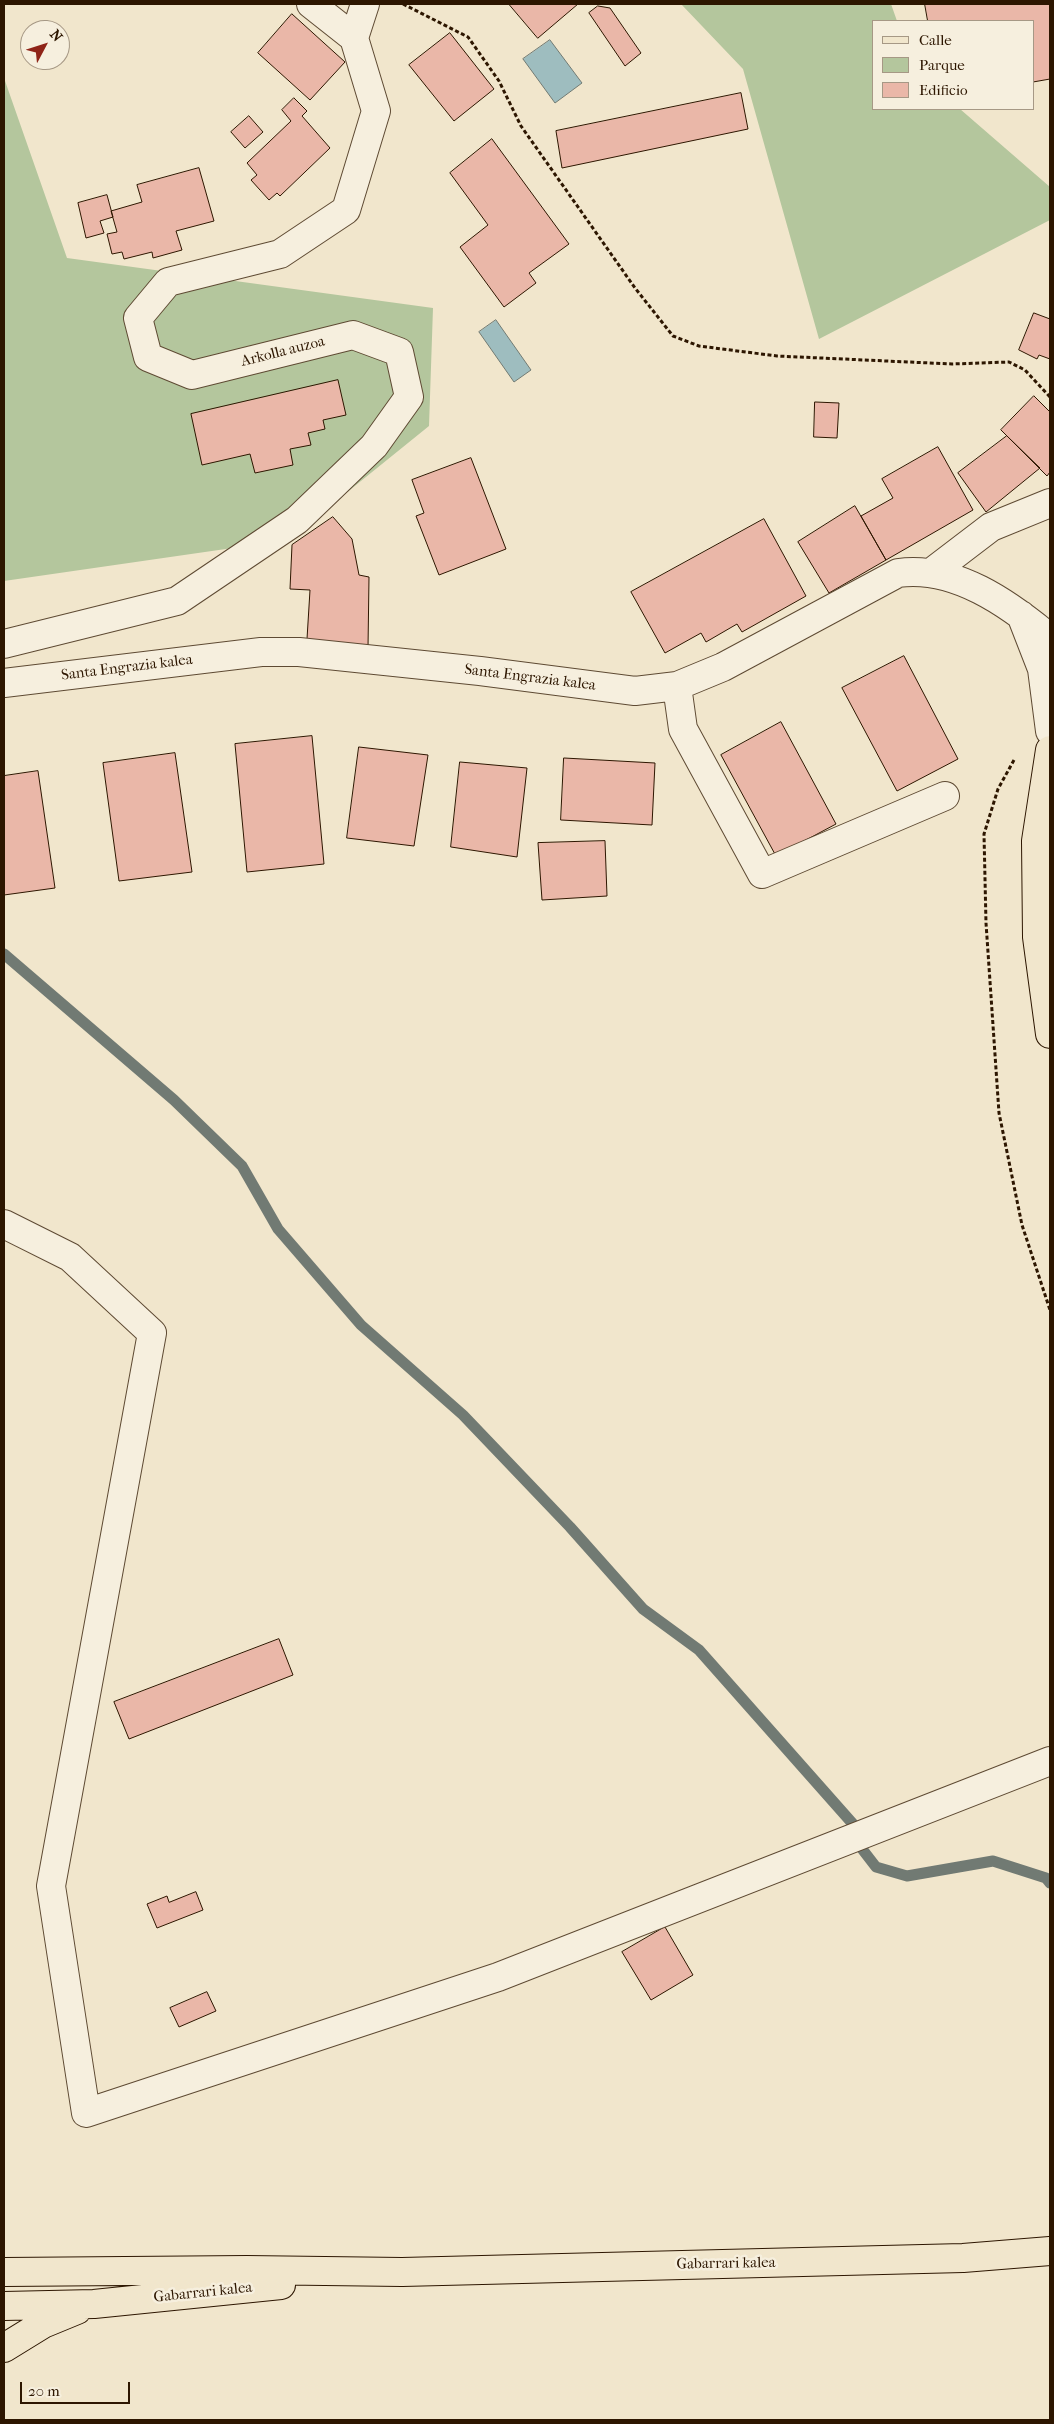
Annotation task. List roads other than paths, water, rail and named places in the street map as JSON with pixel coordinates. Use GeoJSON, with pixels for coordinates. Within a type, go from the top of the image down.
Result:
{"type":"FeatureCollection","features":[{"type":"Feature","properties":{"kind":"main road"},"geometry":{"type":"LineString","coordinates":[[1050,750],[1036,841],[1037,937],[1050,1034]]}},
{"type":"Feature","properties":{"kind":"main road","name":"Gabarrari kalea"},"geometry":{"type":"LineString","coordinates":[[4,2272],[218,2270],[402,2272],[964,2258],[1050,2251]]}},
{"type":"Feature","properties":{"kind":"main road","name":"Gabarrari kalea"},"geometry":{"type":"LineString","coordinates":[[4,2306],[94,2304],[402,2272]]}},
{"type":"Feature","properties":{"kind":"main road"},"geometry":{"type":"LineString","coordinates":[[4,2348],[43,2324],[94,2304]]}},
{"type":"Feature","properties":{"kind":"street"},"geometry":{"type":"LineString","coordinates":[[311,4],[354,38],[365,4]]}},
{"type":"Feature","properties":{"kind":"street","name":"Arkolla auzoa"},"geometry":{"type":"LineString","coordinates":[[4,644],[178,601],[297,520],[374,446],[409,397],[399,352],[353,335],[192,375],[148,357],[138,318],[168,282],[280,254],[346,210],[376,111],[354,38]]}},
{"type":"Feature","properties":{"kind":"street"},"geometry":{"type":"LineString","coordinates":[[932,572],[991,527],[1050,503]]}},
{"type":"Feature","properties":{"kind":"street","name":"Santa Engrazia kalea"},"geometry":{"type":"LineString","coordinates":[[4,683],[262,652],[299,652],[480,671],[635,691],[676,686],[723,667],[898,573],[916,570],[932,572],[976,588],[1021,614]]}},
{"type":"Feature","properties":{"kind":"street"},"geometry":{"type":"LineString","coordinates":[[1021,614],[1050,617]]}},
{"type":"Feature","properties":{"kind":"street"},"geometry":{"type":"LineString","coordinates":[[1021,614],[1050,638]]}},
{"type":"Feature","properties":{"kind":"street"},"geometry":{"type":"LineString","coordinates":[[1021,614],[1042,669],[1050,730]]}},
{"type":"Feature","properties":{"kind":"street"},"geometry":{"type":"LineString","coordinates":[[676,686],[682,729],[762,874],[945,796]]}},
{"type":"Feature","properties":{"kind":"street"},"geometry":{"type":"LineString","coordinates":[[4,1224],[70,1257],[152,1333],[51,1886],[86,2114],[498,1977],[1050,1761]]}},
{"type":"Feature","properties":{"kind":"water"},"geometry":{"type":"Polygon","coordinates":[[[550,40],[582,83],[555,103],[523,59],[550,40]]]}},
{"type":"Feature","properties":{"kind":"water"},"geometry":{"type":"Polygon","coordinates":[[[496,320],[531,370],[514,382],[479,332],[496,320]]]}},
{"type":"Feature","properties":{"kind":"waterway"},"geometry":{"type":"LineString","coordinates":[[4,954],[174,1100],[242,1166],[278,1229],[361,1325],[463,1415],[570,1527],[643,1609],[699,1650],[853,1824]]}},
{"type":"Feature","properties":{"kind":"waterway"},"geometry":{"type":"LineString","coordinates":[[859,1845],[876,1867],[907,1876],[993,1861],[1046,1878],[1050,1883]]}}]}
